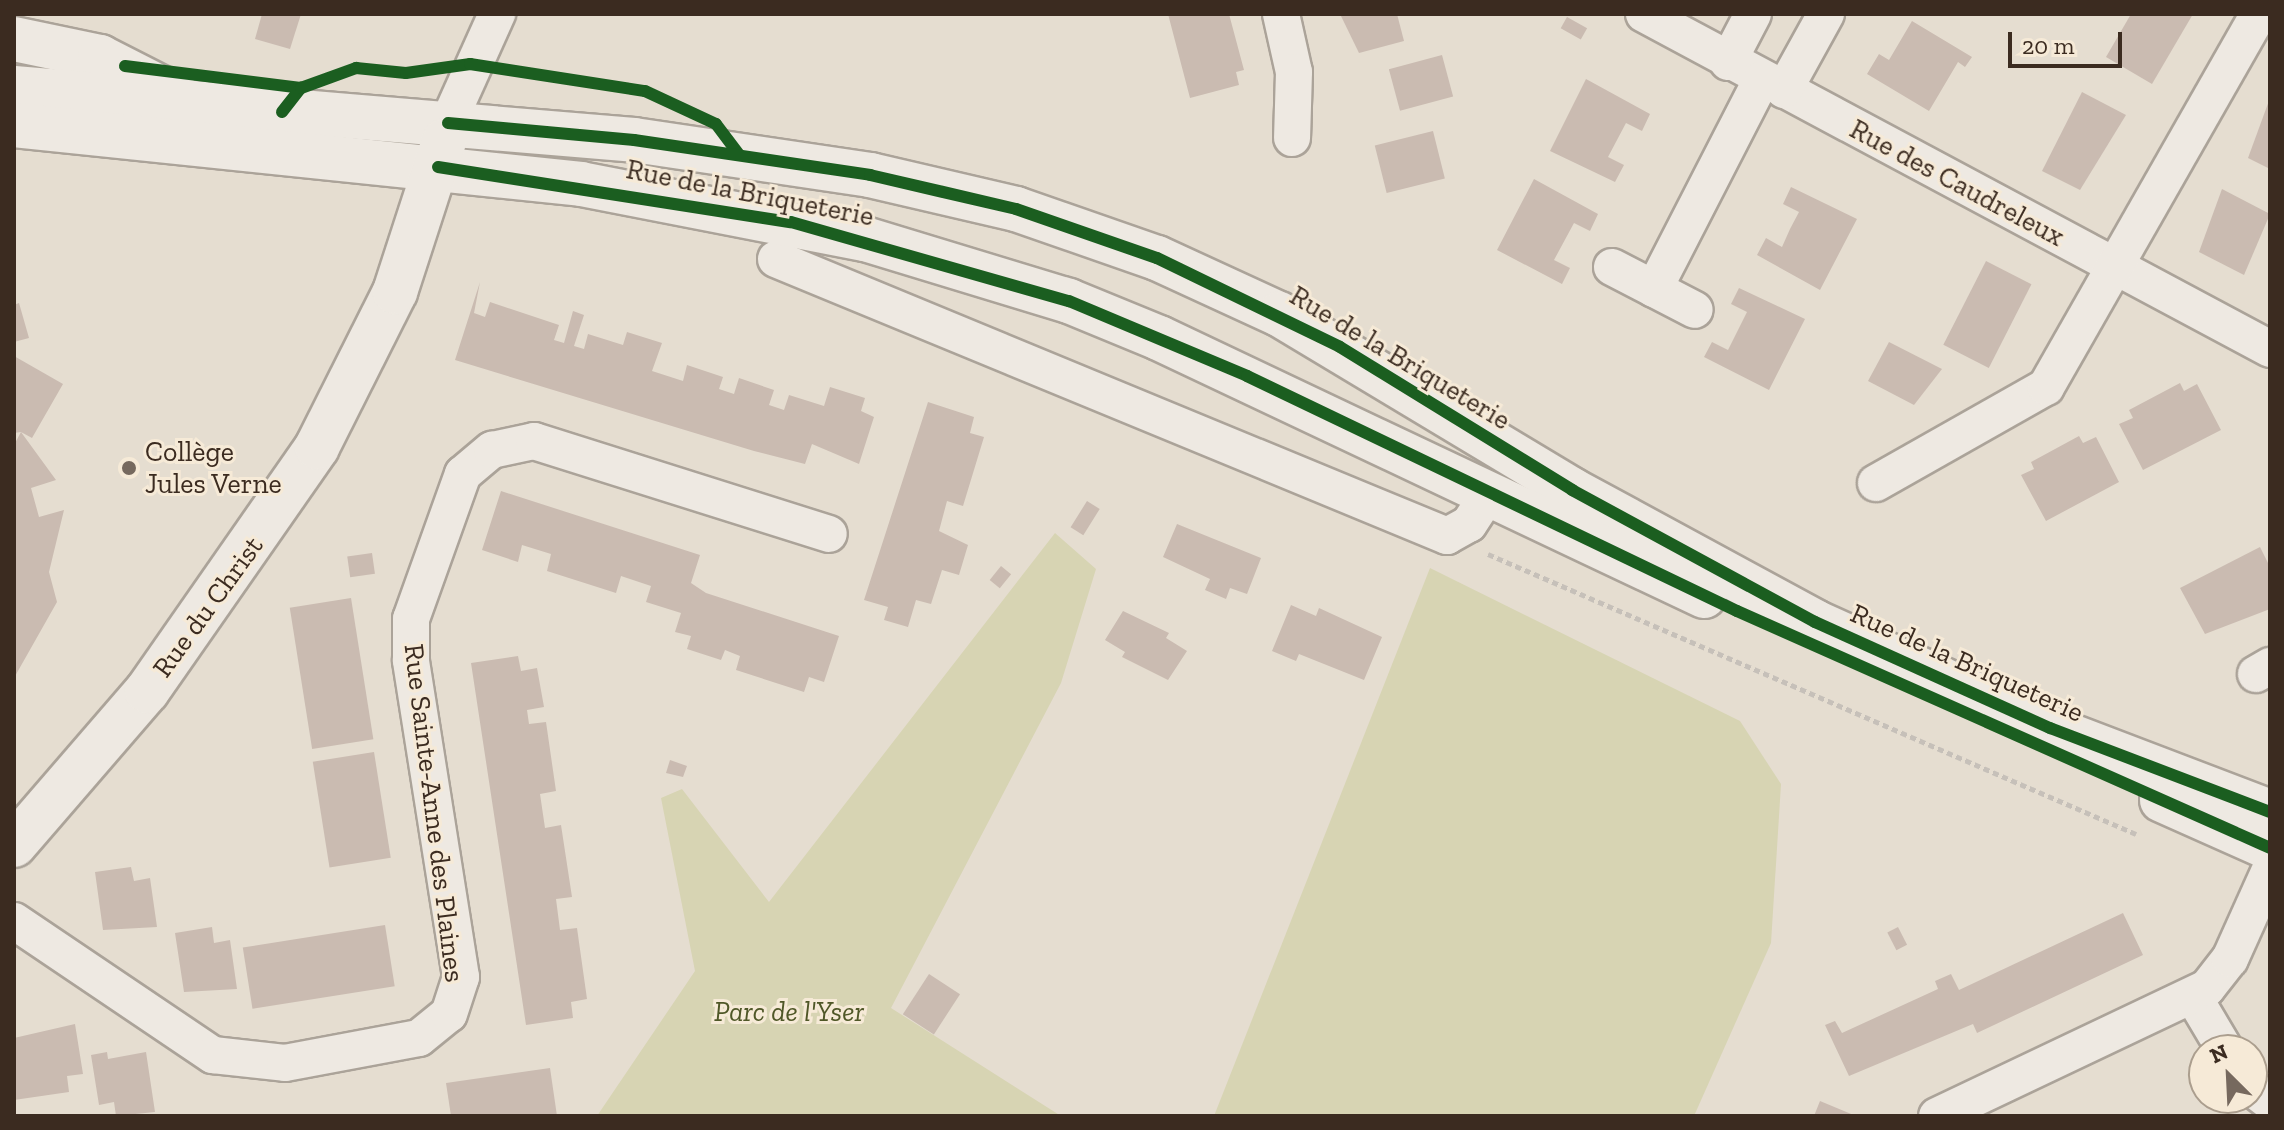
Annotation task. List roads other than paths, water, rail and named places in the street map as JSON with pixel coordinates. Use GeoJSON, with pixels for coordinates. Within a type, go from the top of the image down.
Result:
{"type":"FeatureCollection","features":[{"type":"Feature","properties":{"kind":"street"},"geometry":{"type":"LineString","coordinates":[[448,123],[497,14]]}},
{"type":"Feature","properties":{"kind":"street"},"geometry":{"type":"LineString","coordinates":[[1281,14],[1294,72],[1292,138]]}},
{"type":"Feature","properties":{"kind":"street","name":"Rue des Caudreleux"},"geometry":{"type":"LineString","coordinates":[[1644,14],[1728,62],[2270,349]]}},
{"type":"Feature","properties":{"kind":"street"},"geometry":{"type":"LineString","coordinates":[[1728,62],[1753,14]]}},
{"type":"Feature","properties":{"kind":"street"},"geometry":{"type":"LineString","coordinates":[[1654,289],[1773,85],[1826,14]]}},
{"type":"Feature","properties":{"kind":"street"},"geometry":{"type":"LineString","coordinates":[[1876,483],[2046,387],[2259,14]]}},
{"type":"Feature","properties":{"kind":"street"},"geometry":{"type":"LineString","coordinates":[[14,39],[125,66],[191,105]]}},
{"type":"Feature","properties":{"kind":"street","name":"Rue de la Briqueterie"},"geometry":{"type":"LineString","coordinates":[[14,88],[191,105],[448,123],[812,165],[1016,209],[1218,284],[1458,419],[1622,518],[1887,656],[2270,812]]}},
{"type":"Feature","properties":{"kind":"street","name":"Rue du Christ"},"geometry":{"type":"LineString","coordinates":[[14,845],[147,691],[309,460],[389,306],[438,167],[448,123]]}},
{"type":"Feature","properties":{"kind":"street","name":"Rue de la Briqueterie"},"geometry":{"type":"LineString","coordinates":[[14,125],[438,167],[691,201],[978,271],[1247,376],[1737,611],[2270,848]]}},
{"type":"Feature","properties":{"kind":"street"},"geometry":{"type":"LineString","coordinates":[[776,259],[1447,536],[1469,524],[1490,492],[1522,486],[1582,512],[1622,518]]}},
{"type":"Feature","properties":{"kind":"street"},"geometry":{"type":"LineString","coordinates":[[1612,267],[1695,310]]}},
{"type":"Feature","properties":{"kind":"street"},"geometry":{"type":"LineString","coordinates":[[1458,419],[1490,492]]}},
{"type":"Feature","properties":{"kind":"street","name":"Rue Sainte-Anne des Plaines"},"geometry":{"type":"LineString","coordinates":[[14,921],[213,1055],[285,1063],[419,1038],[449,1014],[461,977],[411,660],[411,619],[463,474],[492,450],[534,441],[829,534]]}},
{"type":"Feature","properties":{"kind":"street"},"geometry":{"type":"LineString","coordinates":[[1937,1116],[2193,996],[2219,977],[2270,870]]}},
{"type":"Feature","properties":{"kind":"street"},"geometry":{"type":"LineString","coordinates":[[2193,996],[2216,1034]]}},
{"type":"Feature","properties":{"kind":"place","name":"Collège Jules Verne"},"geometry":{"type":"Point","coordinates":[129,468]}},
{"type":"Feature","properties":{"kind":"park label","name":"Parc de l'Yser"},"geometry":{"type":"Point","coordinates":[789,1012]}}]}
